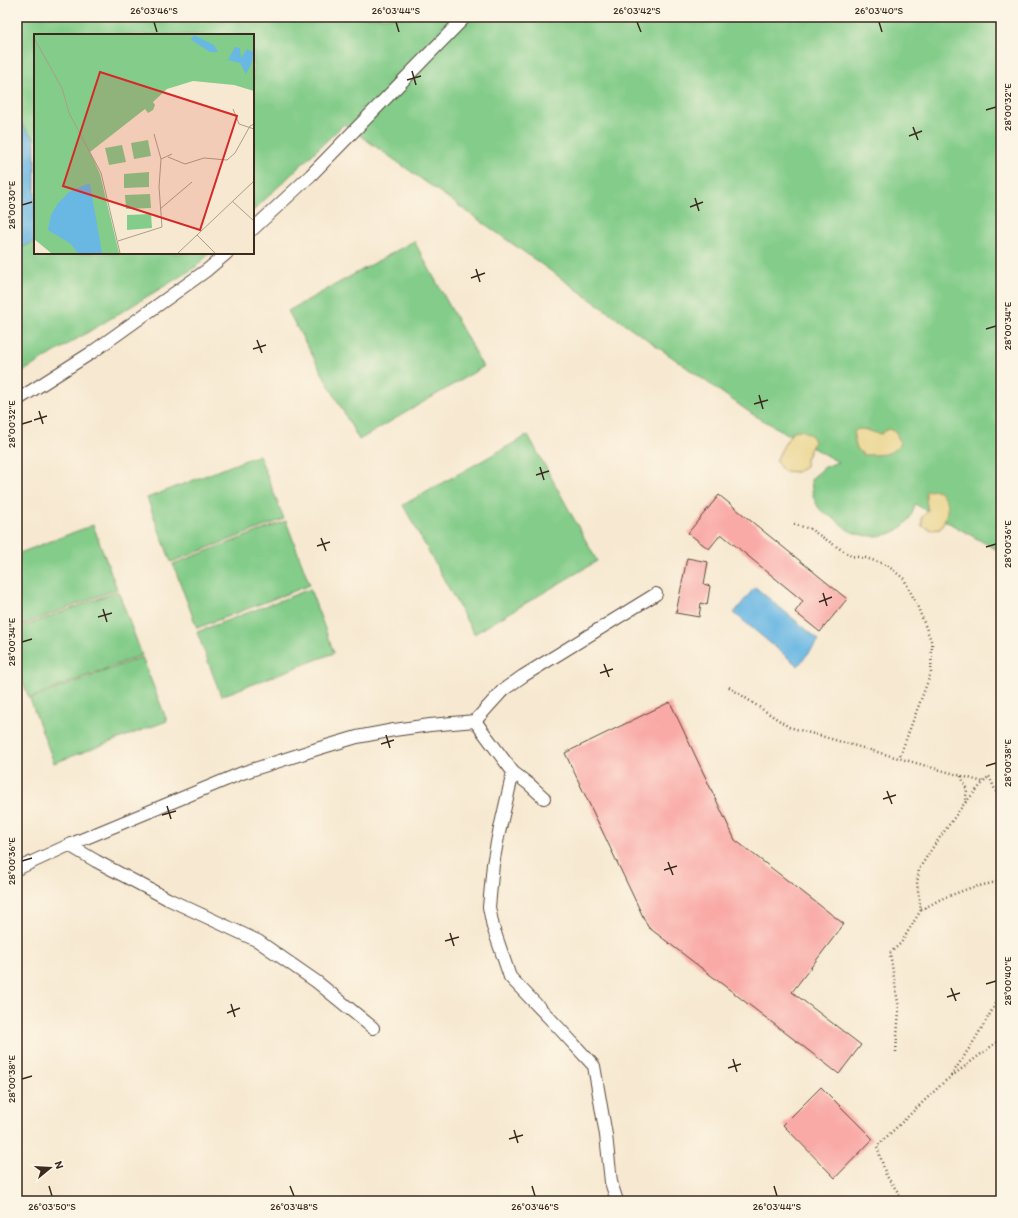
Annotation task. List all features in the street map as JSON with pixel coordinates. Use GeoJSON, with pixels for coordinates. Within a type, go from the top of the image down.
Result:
{"type":"FeatureCollection","features":[{"type":"Feature","properties":{"kind":"lane"},"geometry":{"type":"LineString","coordinates":[[254,228],[316,169],[465,17]]}},
{"type":"Feature","properties":{"kind":"lane"},"geometry":{"type":"LineString","coordinates":[[17,400],[91,353],[207,270],[226,254]]}},
{"type":"Feature","properties":{"kind":"lane"},"geometry":{"type":"LineString","coordinates":[[17,869],[69,845],[242,774],[327,746],[357,737],[394,730],[475,721],[503,690],[656,594]]}},
{"type":"Feature","properties":{"kind":"lane"},"geometry":{"type":"LineString","coordinates":[[475,721],[513,772],[530,784],[544,798]]}},
{"type":"Feature","properties":{"kind":"lane"},"geometry":{"type":"LineString","coordinates":[[513,772],[493,864],[489,907],[510,977],[594,1066],[606,1135],[611,1182],[617,1201]]}},
{"type":"Feature","properties":{"kind":"lane"},"geometry":{"type":"LineString","coordinates":[[69,845],[168,899],[258,941],[317,982],[373,1028]]}},
{"type":"Feature","properties":{"kind":"path"},"geometry":{"type":"LineString","coordinates":[[794,524],[810,529],[851,556],[866,558],[887,565],[904,579],[917,605],[932,643],[931,673],[899,758]]}},
{"type":"Feature","properties":{"kind":"path"},"geometry":{"type":"LineString","coordinates":[[730,687],[789,727],[983,782]]}},
{"type":"Feature","properties":{"kind":"path"},"geometry":{"type":"LineString","coordinates":[[960,775],[967,790],[964,804]]}},
{"type":"Feature","properties":{"kind":"path"},"geometry":{"type":"LineString","coordinates":[[921,910],[917,884],[919,869],[932,847],[964,804],[989,776],[1001,803]]}},
{"type":"Feature","properties":{"kind":"path"},"geometry":{"type":"LineString","coordinates":[[896,1052],[899,1009],[890,954],[901,943],[921,910],[941,899],[970,888],[1001,881]]}},
{"type":"Feature","properties":{"kind":"path"},"geometry":{"type":"LineString","coordinates":[[950,1078],[1001,995]]}},
{"type":"Feature","properties":{"kind":"path"},"geometry":{"type":"LineString","coordinates":[[904,1201],[886,1175],[877,1146],[950,1078],[1001,1039]]}},
{"type":"Feature","properties":{"kind":"green space"},"geometry":{"type":"Polygon","coordinates":[[[17,17],[1001,17],[1001,552],[915,504],[908,521],[894,532],[886,535],[871,536],[848,530],[820,510],[812,491],[811,479],[825,467],[838,462],[752,414],[344,124],[254,210],[254,34],[34,34],[34,254],[209,254],[196,267],[17,375],[17,17]]]}},
{"type":"Feature","properties":{"kind":"green space"},"geometry":{"type":"Polygon","coordinates":[[[414,241],[483,367],[359,440],[288,311],[414,241]]]}},
{"type":"Feature","properties":{"kind":"green space"},"geometry":{"type":"Polygon","coordinates":[[[528,435],[597,561],[474,634],[403,505],[528,435]]]}},
{"type":"Feature","properties":{"kind":"green space"},"geometry":{"type":"Polygon","coordinates":[[[259,455],[284,519],[171,562],[147,498],[259,455]]]}},
{"type":"Feature","properties":{"kind":"green space"},"geometry":{"type":"Polygon","coordinates":[[[286,521],[310,585],[197,628],[173,564],[286,521]]]}},
{"type":"Feature","properties":{"kind":"green space"},"geometry":{"type":"Polygon","coordinates":[[[93,525],[117,589],[17,627],[17,554],[93,525]]]}},
{"type":"Feature","properties":{"kind":"green space"},"geometry":{"type":"Polygon","coordinates":[[[310,589],[334,653],[221,696],[197,632],[310,589]]]}},
{"type":"Feature","properties":{"kind":"green space"},"geometry":{"type":"Polygon","coordinates":[[[118,591],[142,655],[29,698],[17,666],[17,629],[118,591]]]}},
{"type":"Feature","properties":{"kind":"green space"},"geometry":{"type":"Polygon","coordinates":[[[142,657],[167,721],[54,763],[30,699],[142,657]]]}},
{"type":"Feature","properties":{"kind":"sand"},"geometry":{"type":"Polygon","coordinates":[[[858,429],[881,434],[888,429],[896,432],[900,443],[893,451],[889,453],[864,455],[857,448],[855,442],[854,432],[858,429]]]}},
{"type":"Feature","properties":{"kind":"sand"},"geometry":{"type":"Polygon","coordinates":[[[802,430],[811,435],[814,442],[806,459],[806,466],[797,472],[783,471],[776,461],[793,431],[802,430]]]}},
{"type":"Feature","properties":{"kind":"sand"},"geometry":{"type":"Polygon","coordinates":[[[938,490],[947,504],[947,513],[940,529],[932,530],[922,526],[922,517],[928,511],[926,491],[938,490]]]}},
{"type":"Feature","properties":{"kind":"water"},"geometry":{"type":"Polygon","coordinates":[[[17,119],[34,139],[34,242],[17,250],[17,119]]]}},
{"type":"Feature","properties":{"kind":"water"},"geometry":{"type":"Polygon","coordinates":[[[755,587],[819,640],[798,666],[734,613],[755,587]]]}},
{"type":"Feature","properties":{"kind":"building"},"geometry":{"type":"Polygon","coordinates":[[[719,495],[847,599],[820,632],[795,612],[803,601],[721,534],[709,549],[688,533],[719,495]]]}},
{"type":"Feature","properties":{"kind":"building"},"geometry":{"type":"Polygon","coordinates":[[[687,558],[708,562],[704,584],[710,586],[707,605],[701,603],[699,617],[676,613],[687,558]]]}},
{"type":"Feature","properties":{"kind":"building"},"geometry":{"type":"Polygon","coordinates":[[[670,702],[735,840],[844,924],[792,992],[861,1045],[839,1074],[648,927],[565,753],[670,702]]]}},
{"type":"Feature","properties":{"kind":"building"},"geometry":{"type":"Polygon","coordinates":[[[821,1087],[873,1139],[835,1178],[783,1125],[821,1087]]]}}]}
